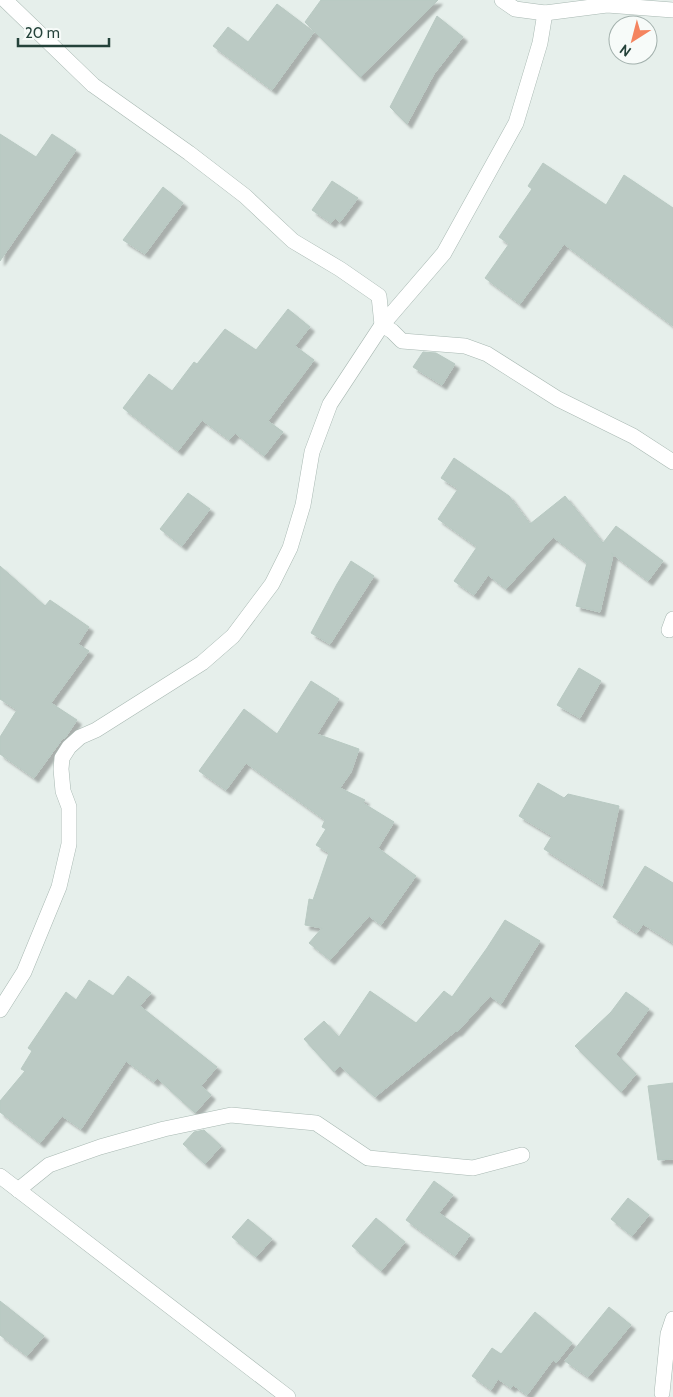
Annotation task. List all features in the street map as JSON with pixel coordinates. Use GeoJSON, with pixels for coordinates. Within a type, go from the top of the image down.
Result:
{"type":"FeatureCollection","features":[{"type":"Feature","properties":{"kind":"street"},"geometry":{"type":"LineString","coordinates":[[5,0],[93,85],[189,153],[245,196],[293,241],[340,269],[379,296],[382,325]]}},
{"type":"Feature","properties":{"kind":"street"},"geometry":{"type":"LineString","coordinates":[[502,0],[515,9],[545,13],[607,5],[673,10]]}},
{"type":"Feature","properties":{"kind":"street"},"geometry":{"type":"LineString","coordinates":[[0,1010],[24,972],[59,887],[69,844],[69,807],[63,791],[62,758],[69,747],[80,737],[96,730],[202,663],[233,636],[272,584],[290,548],[303,505],[312,452],[330,404],[382,325],[444,253],[516,123],[540,43],[545,13]]}},
{"type":"Feature","properties":{"kind":"street"},"geometry":{"type":"LineString","coordinates":[[382,325],[392,331],[402,341],[465,346],[486,354],[558,399],[633,436],[673,462]]}},
{"type":"Feature","properties":{"kind":"street"},"geometry":{"type":"LineString","coordinates":[[18,1190],[49,1165],[100,1147],[164,1129],[231,1115],[316,1123],[368,1158],[473,1168],[522,1156]]}},
{"type":"Feature","properties":{"kind":"street"},"geometry":{"type":"LineString","coordinates":[[0,1176],[288,1397]]}},
{"type":"Feature","properties":{"kind":"street"},"geometry":{"type":"LineString","coordinates":[[662,1393],[668,1334],[673,1319]]}},
{"type":"Feature","properties":{"kind":"building"},"geometry":{"type":"Polygon","coordinates":[[[321,0],[438,0],[360,77],[305,22],[321,0]]]}},
{"type":"Feature","properties":{"kind":"building"},"geometry":{"type":"Polygon","coordinates":[[[277,4],[314,32],[272,90],[213,46],[228,27],[248,42],[277,4]]]}},
{"type":"Feature","properties":{"kind":"building"},"geometry":{"type":"Polygon","coordinates":[[[437,16],[463,37],[434,74],[407,124],[390,107],[437,16]]]}},
{"type":"Feature","properties":{"kind":"building"},"geometry":{"type":"Polygon","coordinates":[[[0,134],[36,157],[52,134],[76,150],[0,261],[0,134]]]}},
{"type":"Feature","properties":{"kind":"building"},"geometry":{"type":"Polygon","coordinates":[[[543,163],[606,205],[624,175],[673,208],[673,326],[564,244],[520,304],[485,278],[509,244],[499,237],[532,189],[528,186],[543,163]]]}},
{"type":"Feature","properties":{"kind":"building"},"geometry":{"type":"Polygon","coordinates":[[[332,181],[358,198],[340,222],[335,218],[331,223],[312,210],[332,181]]]}},
{"type":"Feature","properties":{"kind":"building"},"geometry":{"type":"Polygon","coordinates":[[[163,187],[183,203],[145,254],[123,240],[163,187]]]}},
{"type":"Feature","properties":{"kind":"building"},"geometry":{"type":"Polygon","coordinates":[[[288,309],[310,327],[295,346],[314,360],[268,421],[283,432],[264,456],[235,433],[229,440],[202,420],[178,451],[123,408],[149,374],[172,391],[194,362],[197,364],[225,329],[256,350],[288,309]]]}},
{"type":"Feature","properties":{"kind":"building"},"geometry":{"type":"Polygon","coordinates":[[[423,352],[436,353],[455,364],[442,385],[413,367],[423,352]]]}},
{"type":"Feature","properties":{"kind":"building"},"geometry":{"type":"Polygon","coordinates":[[[454,458],[509,496],[530,524],[565,496],[603,543],[616,526],[663,561],[648,581],[611,553],[613,555],[600,612],[576,606],[587,563],[553,537],[506,589],[488,575],[474,595],[454,581],[477,547],[438,519],[458,489],[441,478],[454,458]]]}},
{"type":"Feature","properties":{"kind":"building"},"geometry":{"type":"Polygon","coordinates":[[[188,493],[210,509],[182,546],[160,529],[188,493]]]}},
{"type":"Feature","properties":{"kind":"building"},"geometry":{"type":"Polygon","coordinates":[[[351,561],[374,576],[330,644],[311,633],[351,561]]]}},
{"type":"Feature","properties":{"kind":"building"},"geometry":{"type":"Polygon","coordinates":[[[0,566],[45,606],[50,600],[89,627],[78,644],[89,651],[51,703],[77,720],[34,778],[0,754],[0,737],[17,710],[0,699],[0,566]]]}},
{"type":"Feature","properties":{"kind":"building"},"geometry":{"type":"Polygon","coordinates":[[[579,668],[601,681],[580,718],[557,705],[579,668]]]}},
{"type":"Feature","properties":{"kind":"building"},"geometry":{"type":"Polygon","coordinates":[[[311,681],[339,699],[317,734],[359,749],[351,772],[340,788],[365,800],[363,803],[394,822],[378,848],[416,876],[381,925],[369,916],[330,960],[309,943],[322,928],[305,925],[309,899],[313,900],[329,853],[316,845],[326,829],[322,827],[325,820],[246,763],[226,790],[199,771],[244,709],[277,734],[311,681]]]}},
{"type":"Feature","properties":{"kind":"building"},"geometry":{"type":"Polygon","coordinates":[[[538,783],[564,798],[568,794],[619,806],[602,886],[544,849],[552,836],[519,816],[538,783]]]}},
{"type":"Feature","properties":{"kind":"building"},"geometry":{"type":"Polygon","coordinates":[[[645,866],[673,883],[673,943],[643,924],[637,933],[613,917],[645,866]]]}},
{"type":"Feature","properties":{"kind":"building"},"geometry":{"type":"Polygon","coordinates":[[[505,920],[540,941],[501,1004],[490,996],[457,1032],[375,1097],[340,1066],[334,1072],[304,1039],[324,1021],[339,1037],[370,991],[416,1023],[444,991],[452,997],[505,920]]]}},
{"type":"Feature","properties":{"kind":"building"},"geometry":{"type":"Polygon","coordinates":[[[128,976],[151,993],[140,1006],[217,1067],[201,1086],[211,1095],[195,1113],[157,1078],[154,1082],[126,1061],[81,1129],[62,1116],[40,1143],[0,1112],[0,1101],[25,1071],[21,1069],[32,1051],[28,1048],[66,992],[76,1000],[89,980],[113,996],[128,976]]]}},
{"type":"Feature","properties":{"kind":"building"},"geometry":{"type":"Polygon","coordinates":[[[626,992],[649,1009],[616,1054],[636,1074],[621,1092],[575,1046],[611,1012],[626,992]]]}},
{"type":"Feature","properties":{"kind":"building"},"geometry":{"type":"Polygon","coordinates":[[[673,1083],[673,1159],[658,1160],[648,1086],[673,1083]]]}},
{"type":"Feature","properties":{"kind":"building"},"geometry":{"type":"Polygon","coordinates":[[[204,1130],[221,1146],[205,1164],[183,1144],[194,1132],[204,1130]]]}},
{"type":"Feature","properties":{"kind":"building"},"geometry":{"type":"Polygon","coordinates":[[[434,1181],[453,1195],[439,1213],[470,1235],[455,1256],[406,1220],[434,1181]]]}},
{"type":"Feature","properties":{"kind":"building"},"geometry":{"type":"Polygon","coordinates":[[[628,1198],[649,1215],[632,1236],[611,1219],[628,1198]]]}},
{"type":"Feature","properties":{"kind":"building"},"geometry":{"type":"Polygon","coordinates":[[[376,1218],[405,1242],[381,1271],[352,1246],[376,1218]]]}},
{"type":"Feature","properties":{"kind":"building"},"geometry":{"type":"Polygon","coordinates":[[[248,1219],[272,1239],[256,1257],[232,1237],[248,1219]]]}},
{"type":"Feature","properties":{"kind":"building"},"geometry":{"type":"Polygon","coordinates":[[[0,1301],[44,1336],[27,1356],[0,1335],[0,1301]]]}},
{"type":"Feature","properties":{"kind":"building"},"geometry":{"type":"Polygon","coordinates":[[[609,1307],[631,1325],[588,1377],[565,1361],[609,1307]]]}},
{"type":"Feature","properties":{"kind":"building"},"geometry":{"type":"Polygon","coordinates":[[[535,1312],[572,1343],[556,1363],[553,1360],[527,1395],[513,1385],[511,1388],[498,1379],[491,1390],[472,1376],[492,1348],[501,1354],[535,1312]]]}}]}
